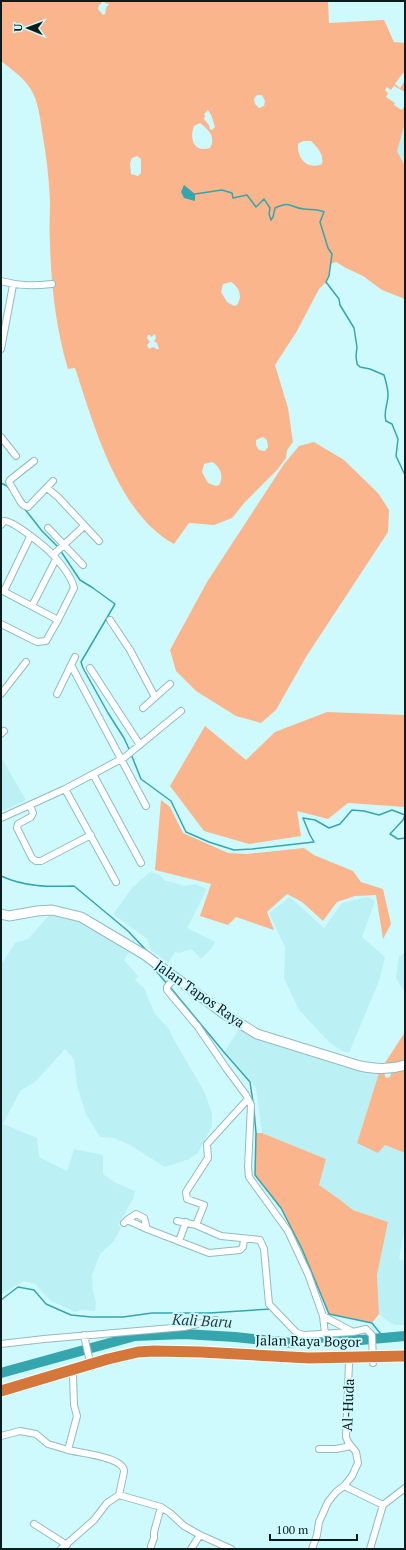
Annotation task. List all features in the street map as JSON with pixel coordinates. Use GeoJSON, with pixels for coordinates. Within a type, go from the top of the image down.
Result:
{"type":"FeatureCollection","features":[{"type":"Feature","properties":{"kind":"highway","name":"Jalan Raya Bogor"},"geometry":{"type":"LineString","coordinates":[[1,1391],[90,1363],[138,1352],[201,1352],[309,1358],[405,1356]]}},
{"type":"Feature","properties":{"kind":"highway","name":"Jalan Raya Bogor"},"geometry":{"type":"LineString","coordinates":[[1,1397],[73,1374],[90,1363],[153,1357],[200,1357],[284,1363],[349,1364],[373,1356],[405,1363]]}},
{"type":"Feature","properties":{"kind":"main road","name":"Jalan Tapos Raya"},"geometry":{"type":"LineString","coordinates":[[1,914],[9,916],[52,910],[67,912],[81,917],[97,925],[148,958],[171,982],[257,1034],[360,1066],[388,1069],[405,1065]]}},
{"type":"Feature","properties":{"kind":"street"},"geometry":{"type":"LineString","coordinates":[[1,281],[30,286],[52,284]]}},
{"type":"Feature","properties":{"kind":"street"},"geometry":{"type":"LineString","coordinates":[[1,349],[13,284]]}},
{"type":"Feature","properties":{"kind":"street"},"geometry":{"type":"LineString","coordinates":[[2,439],[16,456]]}},
{"type":"Feature","properties":{"kind":"street"},"geometry":{"type":"LineString","coordinates":[[34,462],[10,480],[9,485],[20,502],[26,507],[30,505],[53,481]]}},
{"type":"Feature","properties":{"kind":"street"},"geometry":{"type":"LineString","coordinates":[[47,488],[58,497],[99,541]]}},
{"type":"Feature","properties":{"kind":"street"},"geometry":{"type":"LineString","coordinates":[[1,525],[4,521],[8,521],[30,537],[83,565]]}},
{"type":"Feature","properties":{"kind":"street"},"geometry":{"type":"LineString","coordinates":[[32,606],[58,552],[84,526]]}},
{"type":"Feature","properties":{"kind":"street"},"geometry":{"type":"LineString","coordinates":[[1,624],[41,643],[47,640],[74,588],[48,528]]}},
{"type":"Feature","properties":{"kind":"street"},"geometry":{"type":"LineString","coordinates":[[30,537],[2,590],[58,620]]}},
{"type":"Feature","properties":{"kind":"street"},"geometry":{"type":"LineString","coordinates":[[110,620],[130,650],[155,697]]}},
{"type":"Feature","properties":{"kind":"street"},"geometry":{"type":"LineString","coordinates":[[57,694],[75,657]]}},
{"type":"Feature","properties":{"kind":"street"},"geometry":{"type":"LineString","coordinates":[[1,694],[26,662]]}},
{"type":"Feature","properties":{"kind":"street"},"geometry":{"type":"LineString","coordinates":[[72,665],[123,758],[146,806]]}},
{"type":"Feature","properties":{"kind":"street"},"geometry":{"type":"LineString","coordinates":[[90,668],[140,745]]}},
{"type":"Feature","properties":{"kind":"street"},"geometry":{"type":"LineString","coordinates":[[143,708],[170,684]]}},
{"type":"Feature","properties":{"kind":"street"},"geometry":{"type":"LineString","coordinates":[[1,818],[65,789],[123,758],[135,750],[181,711]]}},
{"type":"Feature","properties":{"kind":"street"},"geometry":{"type":"LineString","coordinates":[[93,774],[141,863]]}},
{"type":"Feature","properties":{"kind":"street"},"geometry":{"type":"LineString","coordinates":[[65,789],[116,882]]}},
{"type":"Feature","properties":{"kind":"street"},"geometry":{"type":"LineString","coordinates":[[30,806],[32,810],[31,817],[18,824],[17,828],[32,858],[36,861],[41,861],[91,835]]}},
{"type":"Feature","properties":{"kind":"street"},"geometry":{"type":"LineString","coordinates":[[171,982],[167,990],[198,1027],[248,1099],[251,1106],[248,1167],[249,1177],[288,1231],[308,1274],[323,1316],[325,1334]]}},
{"type":"Feature","properties":{"kind":"street"},"geometry":{"type":"LineString","coordinates":[[196,1225],[204,1205],[187,1199],[186,1192],[208,1158],[207,1144],[248,1099]]}},
{"type":"Feature","properties":{"kind":"street"},"geometry":{"type":"LineString","coordinates":[[146,1229],[144,1218],[136,1214],[126,1221],[146,1229],[179,1241],[204,1252],[214,1253],[240,1250],[243,1247],[244,1239]]}},
{"type":"Feature","properties":{"kind":"street"},"geometry":{"type":"LineString","coordinates":[[177,1221],[196,1225],[221,1236],[258,1239],[262,1244],[268,1300],[272,1307],[297,1333],[304,1335],[325,1334],[353,1332],[366,1329],[372,1335],[373,1356]]}},
{"type":"Feature","properties":{"kind":"street"},"geometry":{"type":"LineString","coordinates":[[179,1241],[186,1222]]}},
{"type":"Feature","properties":{"kind":"street"},"geometry":{"type":"LineString","coordinates":[[323,1316],[353,1332]]}},
{"type":"Feature","properties":{"kind":"street"},"geometry":{"type":"LineString","coordinates":[[1,1344],[184,1327],[216,1320]]}},
{"type":"Feature","properties":{"kind":"street"},"geometry":{"type":"LineString","coordinates":[[84,1337],[90,1363]]}},
{"type":"Feature","properties":{"kind":"street","name":"Al-Huda"},"geometry":{"type":"LineString","coordinates":[[344,1486],[352,1476],[358,1463],[356,1452],[346,1436],[349,1364]]}},
{"type":"Feature","properties":{"kind":"street"},"geometry":{"type":"LineString","coordinates":[[68,1450],[77,1416],[74,1405],[73,1374]]}},
{"type":"Feature","properties":{"kind":"street"},"geometry":{"type":"LineString","coordinates":[[1,1436],[20,1431],[36,1434],[48,1444],[68,1450],[103,1457],[122,1464],[124,1472],[119,1495],[104,1506],[94,1520],[61,1549]]}},
{"type":"Feature","properties":{"kind":"street"},"geometry":{"type":"LineString","coordinates":[[319,1449],[351,1446]]}},
{"type":"Feature","properties":{"kind":"street"},"geometry":{"type":"LineString","coordinates":[[312,1549],[317,1535],[319,1522],[328,1502],[336,1492],[344,1486],[383,1505]]}},
{"type":"Feature","properties":{"kind":"street"},"geometry":{"type":"LineString","coordinates":[[370,1549],[383,1505],[405,1488]]}},
{"type":"Feature","properties":{"kind":"street"},"geometry":{"type":"LineString","coordinates":[[119,1495],[161,1508],[170,1513],[184,1526],[231,1549]]}},
{"type":"Feature","properties":{"kind":"street"},"geometry":{"type":"LineString","coordinates":[[151,1546],[161,1508]]}},
{"type":"Feature","properties":{"kind":"street"},"geometry":{"type":"LineString","coordinates":[[34,1524],[67,1545]]}},
{"type":"Feature","properties":{"kind":"street"},"geometry":{"type":"LineString","coordinates":[[191,1549],[200,1535]]}},
{"type":"Feature","properties":{"kind":"shaded area"},"geometry":{"type":"Polygon","coordinates":[[[1,1],[102,1],[98,9],[103,15],[105,14],[106,8],[109,4],[105,3],[104,1],[328,1],[329,23],[384,20],[394,42],[405,43],[405,74],[403,73],[395,84],[400,88],[405,81],[405,92],[394,86],[391,90],[387,87],[385,90],[388,93],[386,97],[395,103],[394,105],[402,110],[405,105],[405,123],[397,151],[405,166],[405,299],[382,290],[363,276],[336,262],[330,264],[329,276],[326,282],[319,289],[297,331],[275,365],[288,408],[293,442],[287,450],[286,458],[277,470],[245,502],[232,518],[214,525],[189,523],[174,544],[154,530],[138,512],[123,490],[100,441],[75,368],[68,369],[57,323],[53,291],[49,183],[38,109],[33,93],[24,80],[1,61],[1,1]],[[257,95],[254,99],[255,104],[259,108],[264,106],[265,101],[262,95],[257,95]],[[208,110],[204,114],[204,119],[212,130],[215,127],[208,110]],[[200,123],[194,126],[192,136],[194,144],[197,147],[205,149],[210,148],[212,144],[212,137],[206,128],[200,123]],[[303,141],[298,144],[301,159],[304,162],[312,166],[322,164],[321,154],[311,141],[303,141]],[[137,156],[132,158],[130,163],[131,174],[138,176],[141,173],[141,159],[137,156]],[[231,282],[223,284],[221,292],[227,302],[234,306],[237,305],[240,295],[234,284],[231,282]],[[155,334],[151,337],[148,335],[147,338],[150,342],[147,345],[149,349],[153,347],[159,349],[157,343],[154,341],[156,338],[155,334]],[[263,437],[256,440],[256,445],[259,450],[265,451],[268,447],[267,440],[263,437]],[[212,462],[204,464],[202,472],[208,483],[216,486],[221,482],[221,472],[212,462]]]}},
{"type":"Feature","properties":{"kind":"shaded area"},"geometry":{"type":"Polygon","coordinates":[[[405,123],[405,166],[397,151],[405,123]]]}},
{"type":"Feature","properties":{"kind":"shaded area"},"geometry":{"type":"Polygon","coordinates":[[[314,442],[344,460],[378,493],[389,510],[388,532],[306,657],[276,710],[261,723],[236,716],[196,691],[176,671],[170,650],[207,582],[284,464],[299,446],[314,442]]]}},
{"type":"Feature","properties":{"kind":"shaded area"},"geometry":{"type":"Polygon","coordinates":[[[327,712],[405,715],[405,807],[348,803],[328,819],[297,811],[301,836],[249,844],[204,831],[170,786],[205,726],[246,760],[275,732],[327,712]]]}},
{"type":"Feature","properties":{"kind":"shaded area"},"geometry":{"type":"Polygon","coordinates":[[[1,757],[26,800],[3,811],[1,808],[1,757]]]}},
{"type":"Feature","properties":{"kind":"shaded area"},"geometry":{"type":"Polygon","coordinates":[[[161,800],[170,807],[183,833],[228,853],[247,854],[304,848],[314,855],[353,871],[361,882],[383,889],[391,924],[383,939],[376,895],[355,896],[337,902],[323,921],[302,902],[287,894],[267,912],[274,930],[236,917],[228,925],[200,916],[211,884],[155,870],[161,800]]]}},
{"type":"Feature","properties":{"kind":"shaded area"},"geometry":{"type":"Polygon","coordinates":[[[150,872],[160,875],[165,881],[183,886],[196,884],[207,889],[187,928],[215,942],[211,949],[201,959],[192,949],[179,953],[175,952],[168,963],[151,950],[147,939],[113,914],[132,888],[150,872]]]}},
{"type":"Feature","properties":{"kind":"shaded area"},"geometry":{"type":"Polygon","coordinates":[[[290,897],[324,928],[342,903],[367,897],[375,901],[362,937],[385,957],[379,981],[349,1053],[342,1051],[329,1042],[299,1010],[284,978],[285,947],[269,913],[290,897]]]}},
{"type":"Feature","properties":{"kind":"shaded area"},"geometry":{"type":"Polygon","coordinates":[[[51,913],[72,917],[87,924],[130,951],[124,960],[138,976],[135,980],[144,988],[155,1014],[169,1029],[204,1091],[212,1113],[212,1126],[198,1153],[189,1159],[165,1167],[130,1145],[114,1138],[100,1137],[86,1114],[77,1086],[74,1059],[65,1049],[35,1082],[20,1091],[3,1124],[37,1138],[39,1157],[67,1171],[74,1149],[103,1155],[103,1174],[116,1183],[135,1191],[133,1199],[118,1225],[121,1228],[114,1241],[100,1254],[92,1275],[93,1292],[96,1303],[95,1311],[82,1310],[74,1312],[51,1301],[36,1284],[24,1281],[1,1294],[1,965],[15,943],[28,939],[51,913]]]}},
{"type":"Feature","properties":{"kind":"shaded area"},"geometry":{"type":"Polygon","coordinates":[[[405,953],[405,989],[402,989],[396,978],[399,956],[405,953]]]}},
{"type":"Feature","properties":{"kind":"shaded area"},"geometry":{"type":"Polygon","coordinates":[[[239,1029],[259,1039],[282,1047],[374,1074],[379,1073],[357,1143],[385,1145],[405,1153],[405,1226],[399,1259],[405,1261],[405,1325],[395,1325],[379,1314],[377,1275],[388,1222],[353,1210],[319,1185],[326,1159],[262,1133],[256,1088],[225,1051],[239,1029]]]}},
{"type":"Feature","properties":{"kind":"shaded area"},"geometry":{"type":"Polygon","coordinates":[[[405,1032],[405,1060],[383,1066],[405,1032]]]}},
{"type":"Feature","properties":{"kind":"shaded area"},"geometry":{"type":"Polygon","coordinates":[[[405,1070],[405,1153],[385,1145],[378,1153],[357,1143],[379,1073],[384,1073],[386,1078],[390,1077],[391,1073],[405,1070]]]}},
{"type":"Feature","properties":{"kind":"shaded area"},"geometry":{"type":"Polygon","coordinates":[[[256,1133],[262,1133],[326,1159],[319,1185],[353,1210],[388,1222],[377,1275],[379,1314],[372,1323],[329,1314],[302,1249],[281,1209],[255,1175],[256,1133]]]}},
{"type":"Feature","properties":{"kind":"water"},"geometry":{"type":"Polygon","coordinates":[[[184,185],[195,194],[195,201],[184,198],[181,192],[184,185]]]}},
{"type":"Feature","properties":{"kind":"waterway"},"geometry":{"type":"LineString","coordinates":[[195,194],[222,190],[232,193],[233,198],[247,195],[256,207],[264,199],[270,208],[269,214],[271,220],[275,208],[285,205],[324,212],[320,222],[328,248],[332,254],[329,276],[326,282],[339,299],[340,305],[354,328],[357,347],[357,364],[360,367],[370,369],[384,375],[388,395],[385,418],[386,421],[392,424],[398,439],[396,456],[405,475]]}},
{"type":"Feature","properties":{"kind":"waterway"},"geometry":{"type":"LineString","coordinates":[[1,483],[7,486],[11,491]]}},
{"type":"Feature","properties":{"kind":"waterway"},"geometry":{"type":"LineString","coordinates":[[24,508],[42,531],[58,547]]}},
{"type":"Feature","properties":{"kind":"waterway"},"geometry":{"type":"LineString","coordinates":[[60,550],[80,580],[115,604],[81,662],[130,751]]}},
{"type":"Feature","properties":{"kind":"waterway"},"geometry":{"type":"LineString","coordinates":[[131,754],[141,779],[171,801],[186,832],[209,842],[234,850],[314,842],[303,818],[315,820],[329,828],[340,824],[352,810],[364,811],[379,815],[392,810],[405,815]]}},
{"type":"Feature","properties":{"kind":"waterway"},"geometry":{"type":"LineString","coordinates":[[405,815],[403,820],[390,834],[398,839],[405,838]]}},
{"type":"Feature","properties":{"kind":"waterway"},"geometry":{"type":"LineString","coordinates":[[1,876],[10,880],[28,884],[46,886],[74,886],[128,931],[148,953]]}},
{"type":"Feature","properties":{"kind":"waterway"},"geometry":{"type":"LineString","coordinates":[[151,965],[168,985]]}},
{"type":"Feature","properties":{"kind":"waterway"},"geometry":{"type":"LineString","coordinates":[[170,987],[250,1082],[253,1102]]}},
{"type":"Feature","properties":{"kind":"waterway"},"geometry":{"type":"LineString","coordinates":[[254,1110],[256,1133],[255,1175],[281,1208],[302,1249],[329,1314],[372,1323],[384,1338]]}},
{"type":"Feature","properties":{"kind":"waterway"},"geometry":{"type":"LineString","coordinates":[[1,1300],[18,1287],[34,1290],[46,1304],[71,1315],[91,1317],[123,1317],[152,1313],[209,1313],[271,1309]]}},
{"type":"Feature","properties":{"kind":"waterway","name":"Kali Baru"},"geometry":{"type":"LineString","coordinates":[[1,1373],[135,1336],[184,1334],[235,1337],[292,1343],[301,1340],[334,1336],[361,1340],[405,1336]]}},
{"type":"Feature","properties":{"kind":"waterway","name":"Kali Baru"},"geometry":{"type":"LineString","coordinates":[[297,1335],[301,1340]]}}]}
